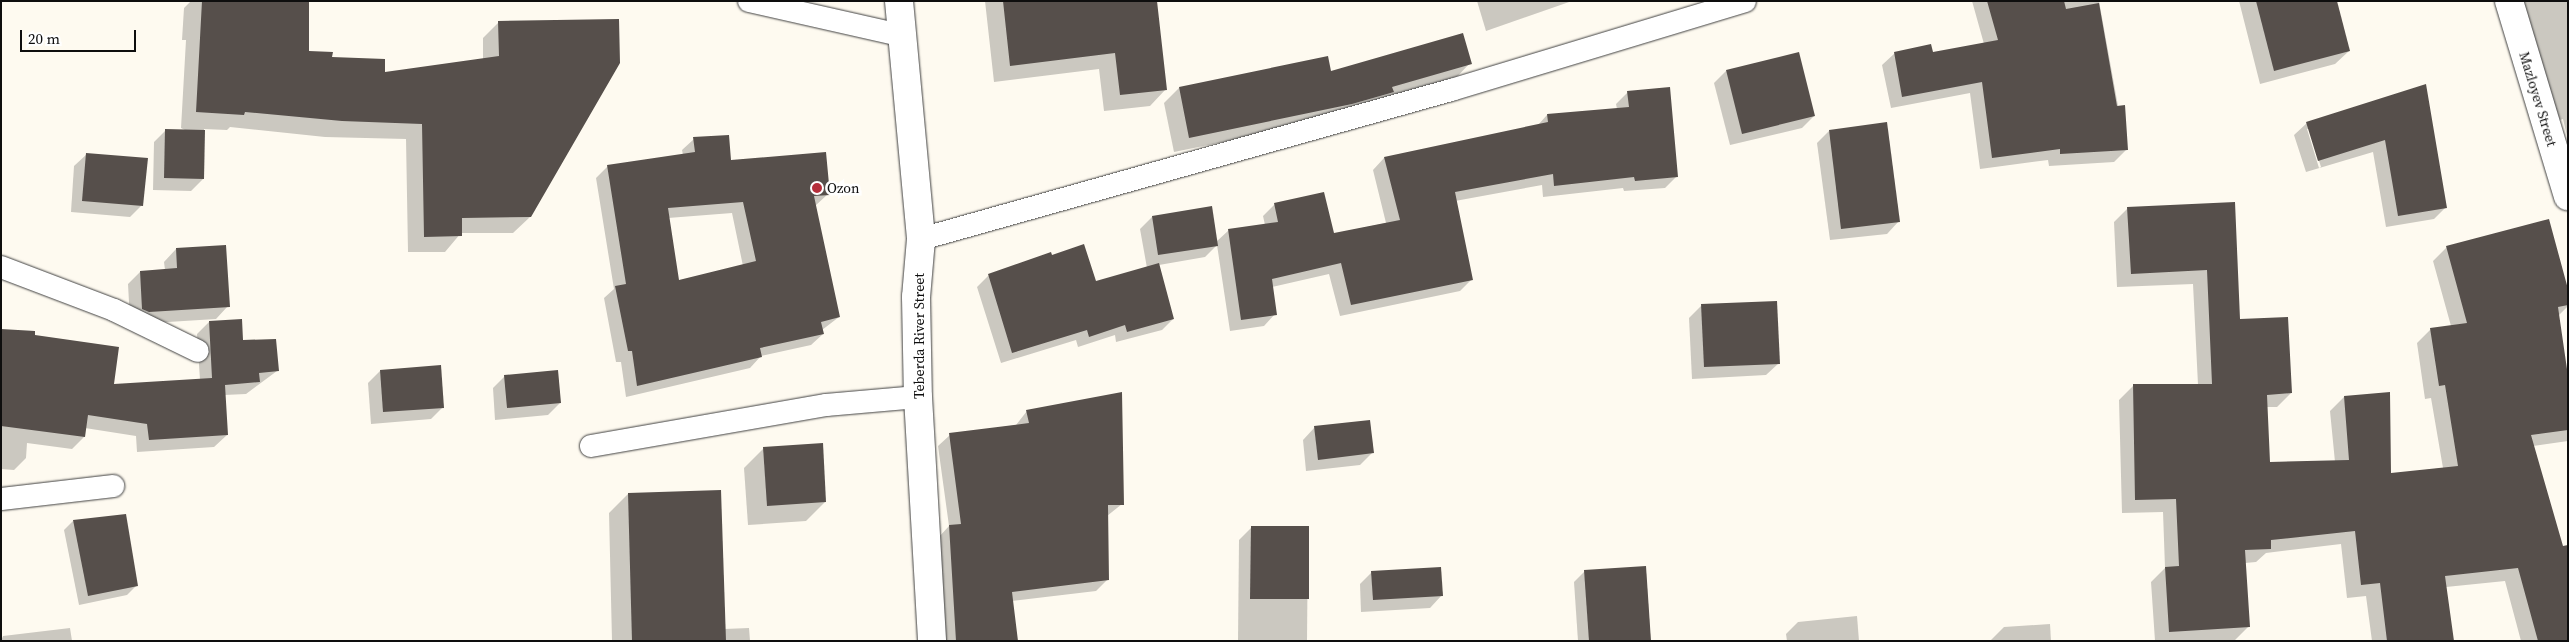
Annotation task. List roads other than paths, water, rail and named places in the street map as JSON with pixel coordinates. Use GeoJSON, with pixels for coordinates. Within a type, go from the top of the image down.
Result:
{"type":"FeatureCollection","features":[{"type":"Feature","properties":{"kind":"street","name":"Teberda River Street"},"geometry":{"type":"LineString","coordinates":[[899,1],[900,35],[921,239],[916,297],[918,397],[932,641]]}},
{"type":"Feature","properties":{"kind":"street","name":"Mazloyev Street"},"geometry":{"type":"LineString","coordinates":[[2508,1],[2568,196]]}},
{"type":"Feature","properties":{"kind":"lane"},"geometry":{"type":"LineString","coordinates":[[749,1],[900,35]]}},
{"type":"Feature","properties":{"kind":"lane"},"geometry":{"type":"LineString","coordinates":[[921,239],[1451,90],[1745,1]]}},
{"type":"Feature","properties":{"kind":"lane"},"geometry":{"type":"LineString","coordinates":[[1,267],[114,310],[198,351]]}},
{"type":"Feature","properties":{"kind":"lane"},"geometry":{"type":"LineString","coordinates":[[591,446],[826,405],[918,397]]}},
{"type":"Feature","properties":{"kind":"lane"},"geometry":{"type":"LineString","coordinates":[[1,499],[113,486]]}},
{"type":"Feature","properties":{"kind":"place","name":"Ozon"},"geometry":{"type":"Point","coordinates":[817,188]}}]}
